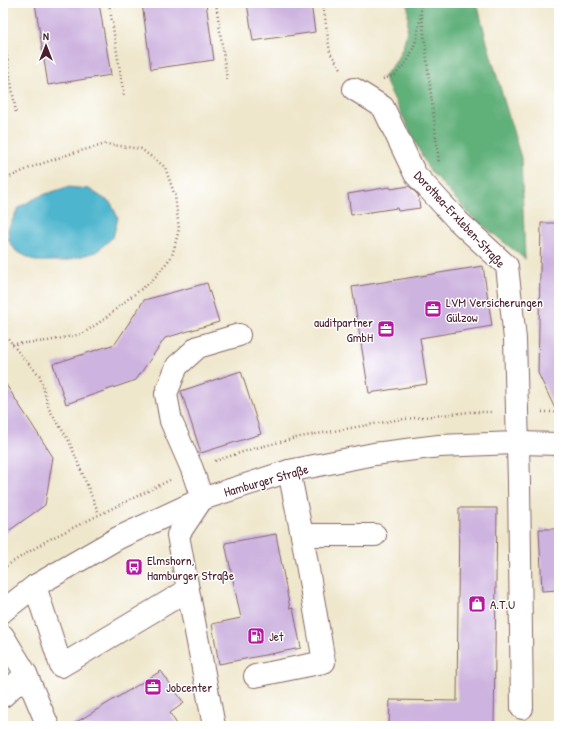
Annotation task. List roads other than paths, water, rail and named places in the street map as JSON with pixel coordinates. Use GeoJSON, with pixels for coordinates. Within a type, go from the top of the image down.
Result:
{"type":"FeatureCollection","features":[{"type":"Feature","properties":{"kind":"main road","name":"Dorothea-Erxleben-Straße"},"geometry":{"type":"LineString","coordinates":[[354,89],[383,107],[415,174],[458,220],[506,266],[515,339],[522,708]]}},
{"type":"Feature","properties":{"kind":"main road"},"geometry":{"type":"LineString","coordinates":[[214,726],[178,535],[202,499],[192,469],[172,421],[166,394],[177,366],[198,347],[238,335]]}},
{"type":"Feature","properties":{"kind":"main road","name":"Hamburger Straße"},"geometry":{"type":"LineString","coordinates":[[3,611],[35,586],[118,538],[202,499],[289,472],[374,454],[440,446],[518,443],[559,444]]}},
{"type":"Feature","properties":{"kind":"main road"},"geometry":{"type":"LineString","coordinates":[[255,676],[324,662],[302,535],[289,472]]}},
{"type":"Feature","properties":{"kind":"main road"},"geometry":{"type":"LineString","coordinates":[[302,535],[375,535]]}},
{"type":"Feature","properties":{"kind":"main road"},"geometry":{"type":"LineString","coordinates":[[35,586],[61,666],[188,590]]}},
{"type":"Feature","properties":{"kind":"main road"},"geometry":{"type":"LineString","coordinates":[[3,636],[26,674],[48,726]]}},
{"type":"Feature","properties":{"kind":"main road"},"geometry":{"type":"LineString","coordinates":[[3,696],[26,674]]}},
{"type":"Feature","properties":{"kind":"water"},"geometry":{"type":"Polygon","coordinates":[[[67,187],[89,189],[111,203],[118,218],[113,237],[96,252],[64,261],[35,261],[16,251],[9,241],[8,229],[19,207],[40,196],[67,187]]]}},
{"type":"Feature","properties":{"kind":"place","name":"LVM Versicherungen Gülzow"},"geometry":{"type":"Point","coordinates":[433,309]}},
{"type":"Feature","properties":{"kind":"place","name":"auditpartner GmbH"},"geometry":{"type":"Point","coordinates":[386,329]}},
{"type":"Feature","properties":{"kind":"place","name":"Elmshorn, Hamburger Straße"},"geometry":{"type":"Point","coordinates":[134,567]}},
{"type":"Feature","properties":{"kind":"place","name":"A.T.U"},"geometry":{"type":"Point","coordinates":[477,604]}},
{"type":"Feature","properties":{"kind":"place","name":"Jet"},"geometry":{"type":"Point","coordinates":[256,636]}},
{"type":"Feature","properties":{"kind":"place","name":"Jobcenter"},"geometry":{"type":"Point","coordinates":[153,687]}}]}
